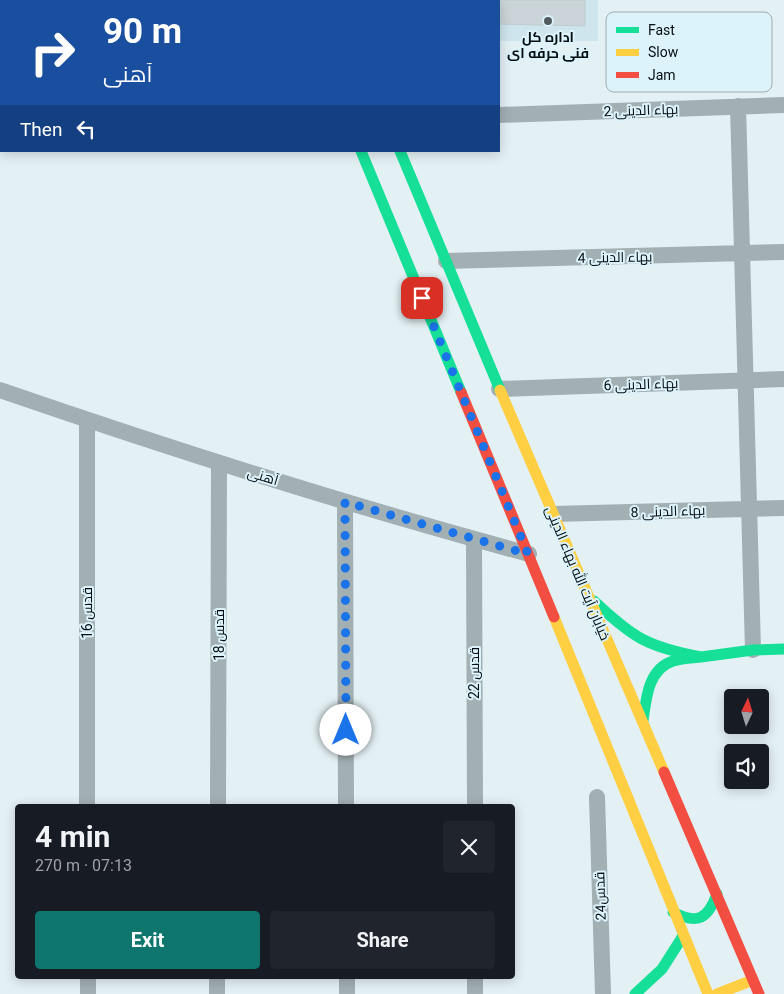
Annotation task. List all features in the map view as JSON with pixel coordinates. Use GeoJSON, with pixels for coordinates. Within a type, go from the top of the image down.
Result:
{"type":"FeatureCollection","features":[{"type":"Feature","properties":{"kind":"main road"},"geometry":{"type":"LineString","coordinates":[[361,152],[615,764],[673,912],[708,994]]}},
{"type":"Feature","properties":{"kind":"main road","name":"خیابان آیت الله بهاء الدینی"},"geometry":{"type":"LineString","coordinates":[[400,152],[499,389],[759,994]]}},
{"type":"Feature","properties":{"kind":"main road"},"geometry":{"type":"LineString","coordinates":[[588,596],[621,626],[639,639],[657,647],[701,657]]}},
{"type":"Feature","properties":{"kind":"main road"},"geometry":{"type":"LineString","coordinates":[[643,721],[650,685],[658,670],[672,662],[753,650],[784,649]]}},
{"type":"Feature","properties":{"kind":"main road"},"geometry":{"type":"LineString","coordinates":[[673,912],[686,920],[701,918],[713,909],[717,894]]}},
{"type":"Feature","properties":{"kind":"main road"},"geometry":{"type":"LineString","coordinates":[[635,994],[662,969],[683,936]]}},
{"type":"Feature","properties":{"kind":"main road"},"geometry":{"type":"LineString","coordinates":[[717,994],[753,980]]}},
{"type":"Feature","properties":{"kind":"street","name":"بهاء الدینی 2"},"geometry":{"type":"LineString","coordinates":[[500,115],[784,105]]}},
{"type":"Feature","properties":{"kind":"street"},"geometry":{"type":"LineString","coordinates":[[738,106],[753,650]]}},
{"type":"Feature","properties":{"kind":"street","name":"بهاء الدینی 4"},"geometry":{"type":"LineString","coordinates":[[446,261],[784,252]]}},
{"type":"Feature","properties":{"kind":"street","name":"بهاء الدینی 6"},"geometry":{"type":"LineString","coordinates":[[499,389],[784,379]]}},
{"type":"Feature","properties":{"kind":"street","name":"آهنی"},"geometry":{"type":"LineString","coordinates":[[0,390],[219,463],[345,502],[528,554]]}},
{"type":"Feature","properties":{"kind":"street","name":"قدس 16"},"geometry":{"type":"LineString","coordinates":[[87,420],[88,804]]}},
{"type":"Feature","properties":{"kind":"street","name":"قدس 18"},"geometry":{"type":"LineString","coordinates":[[218,804],[219,463]]}},
{"type":"Feature","properties":{"kind":"street"},"geometry":{"type":"LineString","coordinates":[[345,502],[346,804]]}},
{"type":"Feature","properties":{"kind":"street","name":"بهاء الدینی 8"},"geometry":{"type":"LineString","coordinates":[[553,514],[784,508]]}},
{"type":"Feature","properties":{"kind":"street","name":"قدس 22"},"geometry":{"type":"LineString","coordinates":[[474,539],[475,804]]}},
{"type":"Feature","properties":{"kind":"street","name":"قدس24"},"geometry":{"type":"LineString","coordinates":[[597,797],[603,994]]}},
{"type":"Feature","properties":{"kind":"street"},"geometry":{"type":"LineString","coordinates":[[88,979],[88,994]]}},
{"type":"Feature","properties":{"kind":"street"},"geometry":{"type":"LineString","coordinates":[[217,979],[217,994]]}},
{"type":"Feature","properties":{"kind":"street"},"geometry":{"type":"LineString","coordinates":[[347,979],[347,994]]}},
{"type":"Feature","properties":{"kind":"street"},"geometry":{"type":"LineString","coordinates":[[475,979],[476,994]]}},
{"type":"Feature","properties":{"kind":"shaded area","name":"اداره کل فنی حرفه ای"},"geometry":{"type":"Polygon","coordinates":[[[500,0],[598,0],[598,41],[500,41],[500,0]]]}},
{"type":"Feature","properties":{"kind":"building"},"geometry":{"type":"Polygon","coordinates":[[[500,0],[585,0],[585,26],[500,24],[500,0]]]}},
{"type":"Feature","properties":{"kind":"traffic: fast"},"geometry":{"type":"LineString","coordinates":[[361,152],[461,392]]}},
{"type":"Feature","properties":{"kind":"traffic: fast"},"geometry":{"type":"LineString","coordinates":[[400,152],[500,390]]}},
{"type":"Feature","properties":{"kind":"traffic: fast"},"geometry":{"type":"LineString","coordinates":[[594,601],[620,624],[642,639],[667,649],[701,657],[673,661],[658,671],[647,694],[643,721]]}},
{"type":"Feature","properties":{"kind":"traffic: fast"},"geometry":{"type":"LineString","coordinates":[[701,657],[753,650],[784,649]]}},
{"type":"Feature","properties":{"kind":"traffic: fast"},"geometry":{"type":"LineString","coordinates":[[673,912],[689,918],[701,917],[710,909],[717,894]]}},
{"type":"Feature","properties":{"kind":"traffic: fast"},"geometry":{"type":"LineString","coordinates":[[635,994],[662,969],[683,936]]}},
{"type":"Feature","properties":{"kind":"traffic: slow"},"geometry":{"type":"LineString","coordinates":[[500,390],[664,772]]}},
{"type":"Feature","properties":{"kind":"traffic: slow"},"geometry":{"type":"LineString","coordinates":[[554,617],[708,994]]}},
{"type":"Feature","properties":{"kind":"traffic: slow"},"geometry":{"type":"LineString","coordinates":[[717,994],[753,980]]}},
{"type":"Feature","properties":{"kind":"traffic: jam"},"geometry":{"type":"LineString","coordinates":[[461,392],[554,617]]}},
{"type":"Feature","properties":{"kind":"traffic: jam"},"geometry":{"type":"LineString","coordinates":[[664,772],[759,994]]}},
{"type":"Feature","properties":{"kind":"place","name":"اداره کل فنی حرفه ای"},"geometry":{"type":"Point","coordinates":[548,21]}},
{"type":"Feature","properties":{"kind":"route"},"geometry":{"type":"LineString","coordinates":[[346,730],[345,502],[528,554],[422,298]]}}]}
